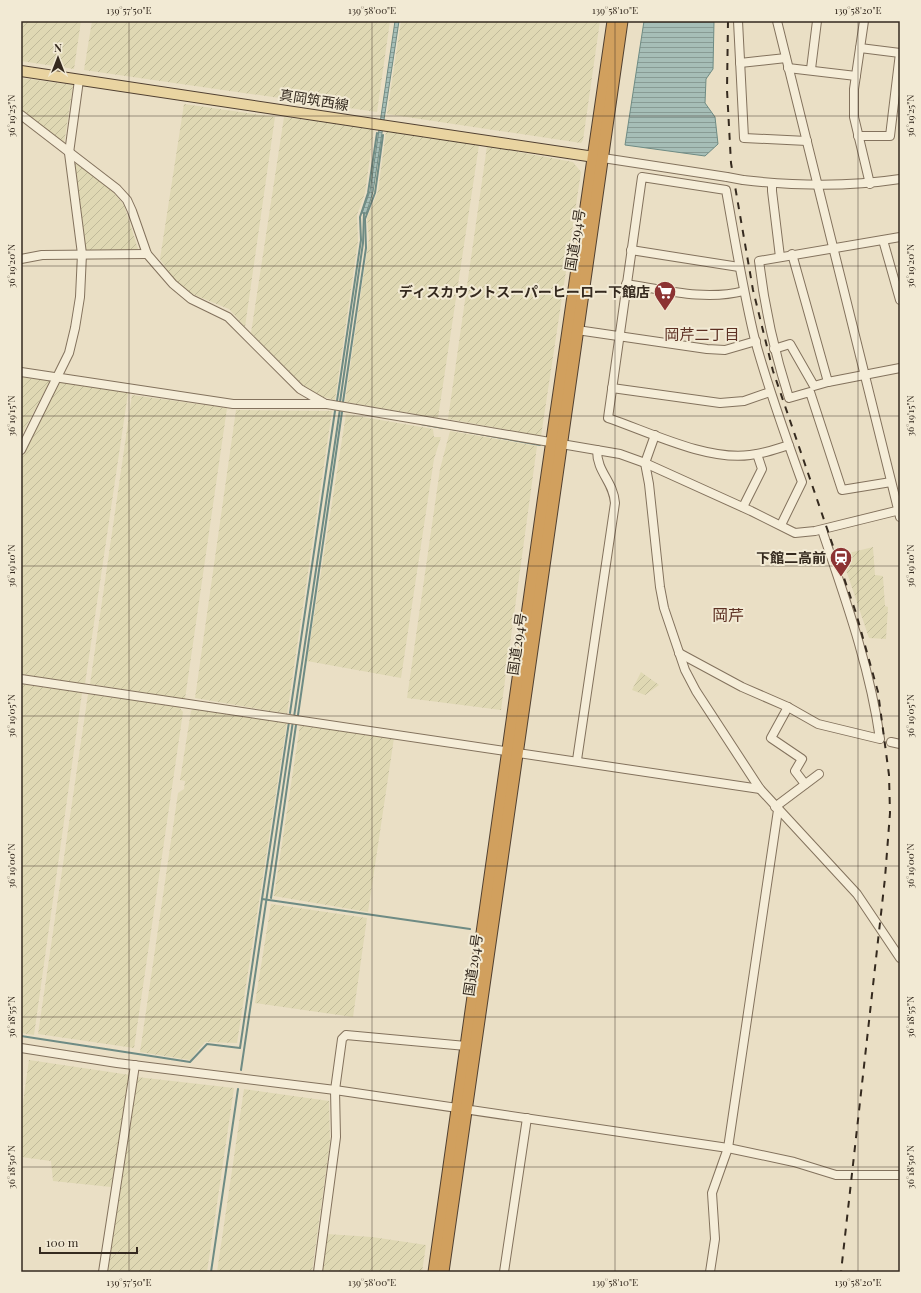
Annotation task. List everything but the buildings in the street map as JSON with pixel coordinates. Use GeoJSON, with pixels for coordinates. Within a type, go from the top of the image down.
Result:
{"type":"FeatureCollection","features":[{"type":"Feature","properties":{"kind":"highway","name":"国道294号"},"geometry":{"type":"LineString","coordinates":[[556,444],[577,330],[612,21]]}},
{"type":"Feature","properties":{"kind":"highway","name":"国道294号"},"geometry":{"type":"LineString","coordinates":[[444,1272],[463,1108],[512,752],[597,158],[622,21]]}},
{"type":"Feature","properties":{"kind":"highway","name":"国道294号"},"geometry":{"type":"LineString","coordinates":[[434,1272],[463,1108],[466,1046],[512,752]]}},
{"type":"Feature","properties":{"kind":"main road","name":"真岡筑西線"},"geometry":{"type":"LineString","coordinates":[[21,71],[597,158]]}},
{"type":"Feature","properties":{"kind":"street"},"geometry":{"type":"LineString","coordinates":[[738,21],[744,138],[807,141]]}},
{"type":"Feature","properties":{"kind":"street"},"geometry":{"type":"LineString","coordinates":[[21,372],[233,404],[327,404],[620,454],[645,463],[743,507],[795,533],[822,530],[899,513],[819,185],[777,21]]}},
{"type":"Feature","properties":{"kind":"street"},"geometry":{"type":"LineString","coordinates":[[811,69],[817,21]]}},
{"type":"Feature","properties":{"kind":"street"},"geometry":{"type":"LineString","coordinates":[[864,21],[854,89],[854,117],[870,184]]}},
{"type":"Feature","properties":{"kind":"street"},"geometry":{"type":"LineString","coordinates":[[858,136],[890,136],[897,99],[900,53],[860,48]]}},
{"type":"Feature","properties":{"kind":"street"},"geometry":{"type":"LineString","coordinates":[[740,63],[786,58]]}},
{"type":"Feature","properties":{"kind":"street"},"geometry":{"type":"LineString","coordinates":[[788,68],[811,69],[856,76]]}},
{"type":"Feature","properties":{"kind":"street"},"geometry":{"type":"LineString","coordinates":[[21,450],[58,378],[73,341],[80,297],[82,254],[69,153],[79,80]]}},
{"type":"Feature","properties":{"kind":"street"},"geometry":{"type":"LineString","coordinates":[[21,115],[117,189],[126,200],[147,254],[173,284],[191,299],[228,317],[300,389],[309,396],[327,404]]}},
{"type":"Feature","properties":{"kind":"street"},"geometry":{"type":"LineString","coordinates":[[597,158],[772,184],[870,184],[900,179]]}},
{"type":"Feature","properties":{"kind":"street"},"geometry":{"type":"LineString","coordinates":[[633,175],[726,190],[739,266],[756,341],[770,392],[802,482],[781,525]]}},
{"type":"Feature","properties":{"kind":"street"},"geometry":{"type":"LineString","coordinates":[[642,177],[618,336],[608,418],[710,454],[739,456],[757,454],[788,445]]}},
{"type":"Feature","properties":{"kind":"street"},"geometry":{"type":"LineString","coordinates":[[772,184],[780,257]]}},
{"type":"Feature","properties":{"kind":"street"},"geometry":{"type":"LineString","coordinates":[[900,237],[792,254],[759,261],[765,308],[774,349],[789,398],[828,382],[900,368]]}},
{"type":"Feature","properties":{"kind":"street"},"geometry":{"type":"LineString","coordinates":[[883,240],[900,300]]}},
{"type":"Feature","properties":{"kind":"street"},"geometry":{"type":"LineString","coordinates":[[631,250],[739,266]]}},
{"type":"Feature","properties":{"kind":"street"},"geometry":{"type":"LineString","coordinates":[[21,259],[42,255],[147,254]]}},
{"type":"Feature","properties":{"kind":"street"},"geometry":{"type":"LineString","coordinates":[[792,254],[828,382]]}},
{"type":"Feature","properties":{"kind":"street"},"geometry":{"type":"LineString","coordinates":[[626,284],[709,296],[727,295],[744,291]]}},
{"type":"Feature","properties":{"kind":"street"},"geometry":{"type":"LineString","coordinates":[[577,330],[716,350],[738,347],[756,341]]}},
{"type":"Feature","properties":{"kind":"street"},"geometry":{"type":"LineString","coordinates":[[774,349],[790,344],[812,389],[842,490],[891,482]]}},
{"type":"Feature","properties":{"kind":"street"},"geometry":{"type":"LineString","coordinates":[[612,388],[720,403],[744,401],[770,392]]}},
{"type":"Feature","properties":{"kind":"street"},"geometry":{"type":"LineString","coordinates":[[655,435],[645,463],[649,484],[664,608],[685,670],[696,691],[760,789],[857,894],[900,958]]}},
{"type":"Feature","properties":{"kind":"street"},"geometry":{"type":"LineString","coordinates":[[577,760],[615,503],[614,492],[597,462],[597,450]]}},
{"type":"Feature","properties":{"kind":"street"},"geometry":{"type":"LineString","coordinates":[[743,507],[762,469],[757,454]]}},
{"type":"Feature","properties":{"kind":"street"},"geometry":{"type":"LineString","coordinates":[[679,653],[742,687],[788,707],[818,724],[880,739],[875,706],[850,611],[822,530]]}},
{"type":"Feature","properties":{"kind":"street"},"geometry":{"type":"LineString","coordinates":[[21,679],[512,752],[577,760],[760,789]]}},
{"type":"Feature","properties":{"kind":"street"},"geometry":{"type":"LineString","coordinates":[[788,707],[770,738],[802,759],[795,771],[805,784]]}},
{"type":"Feature","properties":{"kind":"street"},"geometry":{"type":"LineString","coordinates":[[891,742],[900,744]]}},
{"type":"Feature","properties":{"kind":"street"},"geometry":{"type":"LineString","coordinates":[[710,1272],[715,1239],[712,1193],[728,1148],[777,809],[805,784],[819,774]]}},
{"type":"Feature","properties":{"kind":"street"},"geometry":{"type":"LineString","coordinates":[[318,1272],[336,1137],[335,1090],[342,1039],[346,1035],[466,1046]]}},
{"type":"Feature","properties":{"kind":"street"},"geometry":{"type":"LineString","coordinates":[[21,1048],[135,1065],[335,1090],[463,1108],[728,1148],[794,1162],[836,1175],[900,1174]]}},
{"type":"Feature","properties":{"kind":"street"},"geometry":{"type":"LineString","coordinates":[[103,1272],[135,1065]]}},
{"type":"Feature","properties":{"kind":"street"},"geometry":{"type":"LineString","coordinates":[[504,1272],[527,1118]]}},
{"type":"Feature","properties":{"kind":"shaded area"},"geometry":{"type":"Polygon","coordinates":[[[21,21],[81,21],[74,69],[21,61],[21,21]]]}},
{"type":"Feature","properties":{"kind":"shaded area"},"geometry":{"type":"Polygon","coordinates":[[[92,21],[390,21],[377,112],[84,70],[92,21]]]}},
{"type":"Feature","properties":{"kind":"shaded area"},"geometry":{"type":"Polygon","coordinates":[[[401,21],[600,21],[583,140],[581,143],[387,114],[401,21]]]}},
{"type":"Feature","properties":{"kind":"shaded area"},"geometry":{"type":"Polygon","coordinates":[[[21,78],[73,85],[64,144],[21,109],[21,78]]]}},
{"type":"Feature","properties":{"kind":"shaded area"},"geometry":{"type":"Polygon","coordinates":[[[184,104],[275,117],[245,327],[229,309],[190,293],[175,281],[160,259],[184,104]]]}},
{"type":"Feature","properties":{"kind":"shaded area"},"geometry":{"type":"Polygon","coordinates":[[[284,117],[374,129],[365,193],[357,215],[358,241],[335,400],[319,396],[306,388],[251,333],[284,117]]]}},
{"type":"Feature","properties":{"kind":"shaded area"},"geometry":{"type":"Polygon","coordinates":[[[386,131],[479,145],[438,418],[345,402],[369,238],[367,218],[378,191],[386,131]]]}},
{"type":"Feature","properties":{"kind":"shaded area"},"geometry":{"type":"Polygon","coordinates":[[[487,146],[573,162],[581,172],[541,436],[448,419],[487,146]]]}},
{"type":"Feature","properties":{"kind":"shaded area"},"geometry":{"type":"Polygon","coordinates":[[[74,163],[88,170],[114,193],[124,205],[139,252],[85,251],[74,163]]]}},
{"type":"Feature","properties":{"kind":"shaded area"},"geometry":{"type":"Polygon","coordinates":[[[21,377],[50,381],[21,436],[21,377]]]}},
{"type":"Feature","properties":{"kind":"shaded area"},"geometry":{"type":"Polygon","coordinates":[[[60,382],[128,393],[85,684],[21,674],[21,458],[60,382]]]}},
{"type":"Feature","properties":{"kind":"shaded area"},"geometry":{"type":"Polygon","coordinates":[[[132,395],[227,408],[185,699],[90,684],[132,395]]]}},
{"type":"Feature","properties":{"kind":"shaded area"},"geometry":{"type":"Polygon","coordinates":[[[236,410],[332,411],[287,714],[195,698],[236,410]]]}},
{"type":"Feature","properties":{"kind":"shaded area"},"geometry":{"type":"Polygon","coordinates":[[[346,414],[433,429],[434,437],[441,437],[434,459],[401,678],[307,661],[346,414]]]}},
{"type":"Feature","properties":{"kind":"shaded area"},"geometry":{"type":"Polygon","coordinates":[[[450,431],[537,446],[501,710],[407,698],[440,469],[450,431]]]}},
{"type":"Feature","properties":{"kind":"shaded area"},"geometry":{"type":"Polygon","coordinates":[[[873,547],[875,575],[883,576],[885,606],[888,607],[886,639],[869,638],[841,555],[873,547]]]}},
{"type":"Feature","properties":{"kind":"shaded area"},"geometry":{"type":"Polygon","coordinates":[[[641,672],[659,685],[645,695],[632,690],[641,672]]]}},
{"type":"Feature","properties":{"kind":"shaded area"},"geometry":{"type":"Polygon","coordinates":[[[21,684],[82,693],[34,1035],[21,1033],[21,684]]]}},
{"type":"Feature","properties":{"kind":"shaded area"},"geometry":{"type":"Polygon","coordinates":[[[88,694],[179,707],[183,712],[134,1048],[38,1034],[88,694]]]}},
{"type":"Feature","properties":{"kind":"shaded area"},"geometry":{"type":"Polygon","coordinates":[[[194,708],[287,722],[237,1043],[205,1042],[190,1060],[140,1052],[178,793],[184,789],[185,781],[180,780],[191,711],[194,708]]]}},
{"type":"Feature","properties":{"kind":"shaded area"},"geometry":{"type":"Polygon","coordinates":[[[300,725],[394,738],[368,912],[274,896],[300,725]]]}},
{"type":"Feature","properties":{"kind":"shaded area"},"geometry":{"type":"Polygon","coordinates":[[[271,904],[367,918],[353,1017],[255,1003],[271,904]]]}},
{"type":"Feature","properties":{"kind":"shaded area"},"geometry":{"type":"Polygon","coordinates":[[[29,1060],[130,1075],[111,1187],[53,1181],[51,1161],[21,1157],[21,1116],[29,1060]]]}},
{"type":"Feature","properties":{"kind":"shaded area"},"geometry":{"type":"Polygon","coordinates":[[[137,1077],[234,1088],[207,1272],[107,1272],[137,1077]]]}},
{"type":"Feature","properties":{"kind":"shaded area"},"geometry":{"type":"Polygon","coordinates":[[[244,1089],[329,1101],[330,1142],[312,1272],[217,1272],[244,1089]]]}},
{"type":"Feature","properties":{"kind":"shaded area"},"geometry":{"type":"Polygon","coordinates":[[[327,1234],[372,1237],[426,1245],[422,1272],[321,1272],[327,1234]]]}},
{"type":"Feature","properties":{"kind":"water"},"geometry":{"type":"Polygon","coordinates":[[[395,21],[399,21],[373,192],[366,214],[362,213],[370,191],[395,21]]]}},
{"type":"Feature","properties":{"kind":"water"},"geometry":{"type":"Polygon","coordinates":[[[644,21],[714,21],[713,69],[706,79],[705,103],[715,117],[718,144],[705,156],[625,145],[644,21]]]}},
{"type":"Feature","properties":{"kind":"waterway"},"geometry":{"type":"LineString","coordinates":[[337,401],[361,240],[360,217],[368,193],[377,133]]}},
{"type":"Feature","properties":{"kind":"waterway"},"geometry":{"type":"LineString","coordinates":[[343,402],[366,248],[365,219],[375,193],[383,135]]}},
{"type":"Feature","properties":{"kind":"waterway"},"geometry":{"type":"LineString","coordinates":[[340,402],[363,243],[364,213]]}},
{"type":"Feature","properties":{"kind":"waterway"},"geometry":{"type":"LineString","coordinates":[[294,717],[340,409]]}},
{"type":"Feature","properties":{"kind":"waterway"},"geometry":{"type":"LineString","coordinates":[[290,713],[335,411]]}},
{"type":"Feature","properties":{"kind":"waterway"},"geometry":{"type":"LineString","coordinates":[[298,715],[342,412]]}},
{"type":"Feature","properties":{"kind":"waterway"},"geometry":{"type":"LineString","coordinates":[[421,424],[443,428]]}},
{"type":"Feature","properties":{"kind":"waterway"},"geometry":{"type":"LineString","coordinates":[[452,429],[540,445]]}},
{"type":"Feature","properties":{"kind":"waterway"},"geometry":{"type":"LineString","coordinates":[[241,1070],[293,721]]}},
{"type":"Feature","properties":{"kind":"waterway"},"geometry":{"type":"LineString","coordinates":[[262,899],[289,722]]}},
{"type":"Feature","properties":{"kind":"waterway"},"geometry":{"type":"LineString","coordinates":[[271,898],[296,725]]}},
{"type":"Feature","properties":{"kind":"waterway"},"geometry":{"type":"LineString","coordinates":[[21,1036],[190,1062],[207,1044],[240,1048],[262,899],[470,929]]}},
{"type":"Feature","properties":{"kind":"waterway"},"geometry":{"type":"LineString","coordinates":[[211,1272],[238,1089]]}},
{"type":"Feature","properties":{"kind":"railway"},"geometry":{"type":"LineString","coordinates":[[728,21],[727,90],[731,163],[753,290],[773,371],[856,613],[878,692],[889,775],[890,813],[885,878],[841,1272]]}},
{"type":"Feature","properties":{"kind":"place","name":"ディスカウントスーパーヒーロー下館店"},"geometry":{"type":"Point","coordinates":[665,312]}},
{"type":"Feature","properties":{"kind":"place","name":"下館二高前"},"geometry":{"type":"Point","coordinates":[841,578]}},
{"type":"Feature","properties":{"kind":"district","name":"岡芹二丁目"},"geometry":{"type":"Point","coordinates":[702,335]}},
{"type":"Feature","properties":{"kind":"district","name":"岡芹"},"geometry":{"type":"Point","coordinates":[728,615]}}]}
